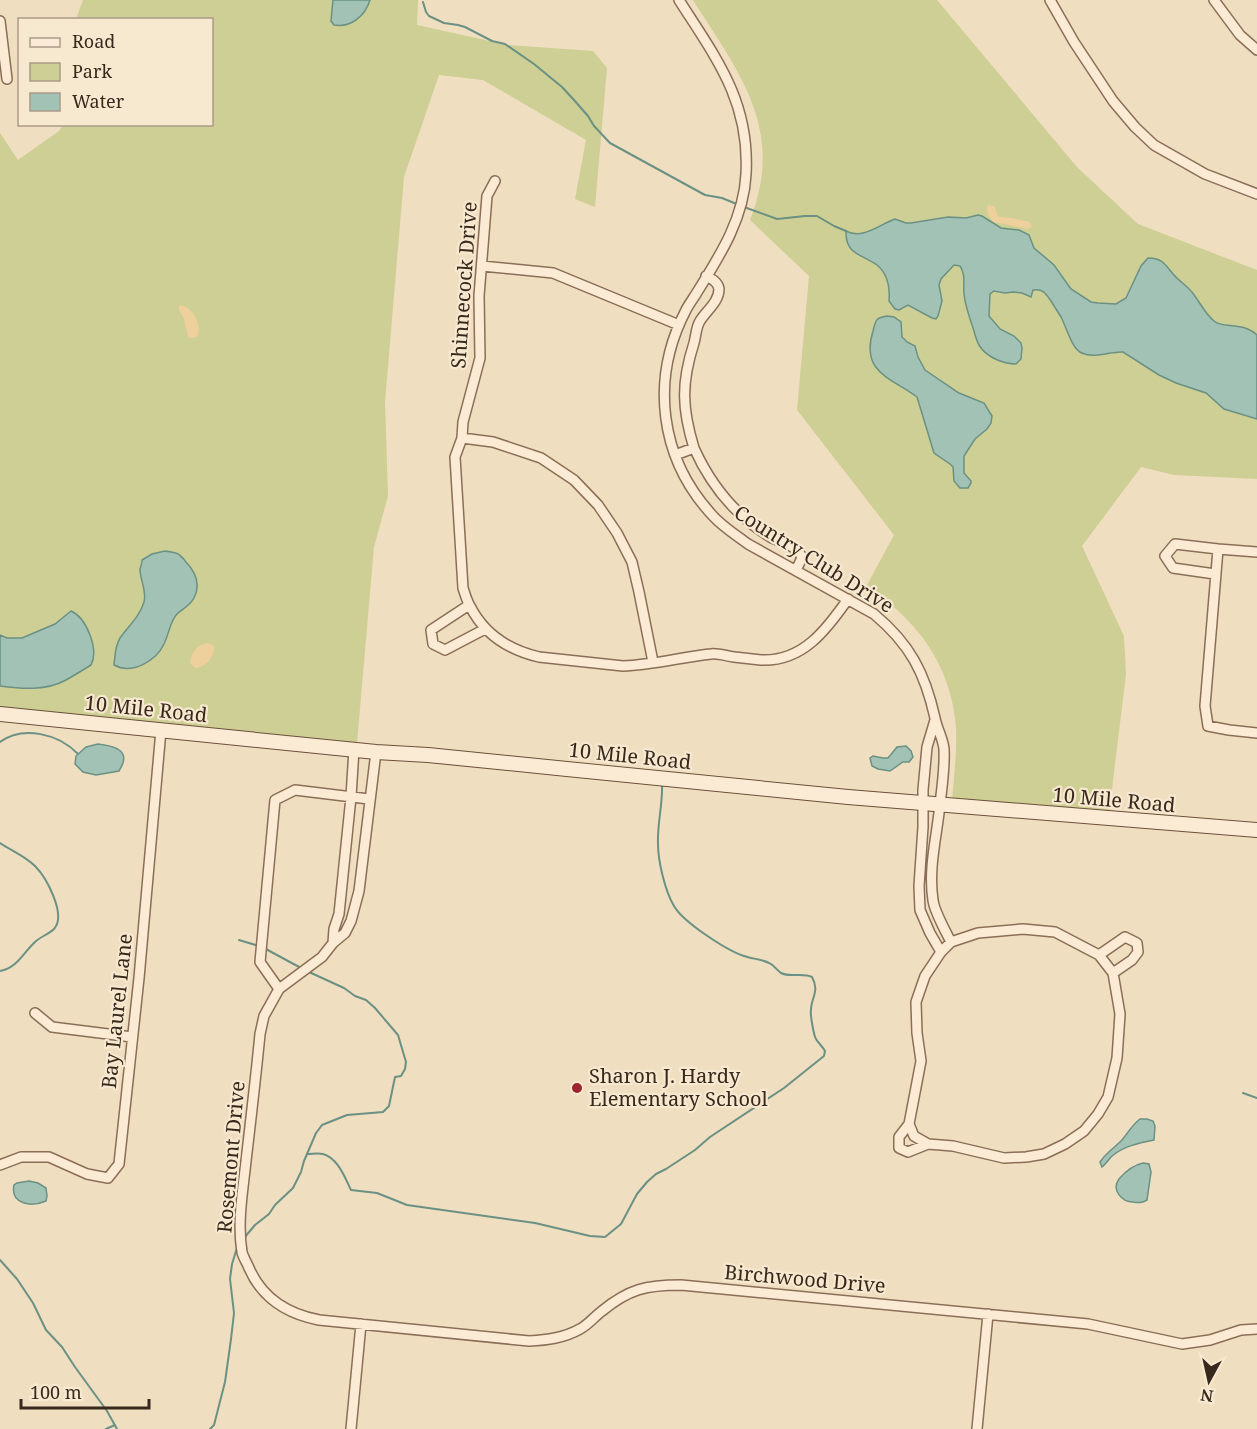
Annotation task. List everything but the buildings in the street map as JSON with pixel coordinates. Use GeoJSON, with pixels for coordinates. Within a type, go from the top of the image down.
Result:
{"type":"FeatureCollection","features":[{"type":"Feature","properties":{"kind":"main road","name":"10 Mile Road"},"geometry":{"type":"LineString","coordinates":[[0,714],[923,804],[1257,830]]}},
{"type":"Feature","properties":{"kind":"street","name":"Country Club Drive"},"geometry":{"type":"LineString","coordinates":[[679,0],[732,88],[746,141],[746,176],[740,206],[729,239],[686,309],[670,351],[664,385],[667,429],[675,455],[687,481],[714,517],[730,532],[874,614],[889,627],[916,661],[934,708],[935,720],[944,750],[932,865],[933,903],[951,942]]}},
{"type":"Feature","properties":{"kind":"street"},"geometry":{"type":"LineString","coordinates":[[1050,0],[1074,42],[1113,101],[1154,145],[1205,174],[1257,194]]}},
{"type":"Feature","properties":{"kind":"street"},"geometry":{"type":"LineString","coordinates":[[1214,0],[1240,35],[1257,50]]}},
{"type":"Feature","properties":{"kind":"street"},"geometry":{"type":"LineString","coordinates":[[0,21],[7,79]]}},
{"type":"Feature","properties":{"kind":"street","name":"Shinnecock Drive"},"geometry":{"type":"LineString","coordinates":[[495,181],[487,196],[480,296],[480,358],[463,422],[462,438],[455,457],[463,588],[469,605],[484,629],[503,643],[526,654],[539,657],[623,666],[637,666],[714,654],[764,660],[791,654],[814,641],[829,626],[848,599]]}},
{"type":"Feature","properties":{"kind":"street"},"geometry":{"type":"LineString","coordinates":[[482,266],[553,273],[679,325]]}},
{"type":"Feature","properties":{"kind":"street"},"geometry":{"type":"LineString","coordinates":[[706,276],[716,282],[719,288],[713,304],[699,322],[685,382],[687,424],[694,448],[705,472],[729,505],[755,527],[800,553],[802,558],[796,570]]}},
{"type":"Feature","properties":{"kind":"street"},"geometry":{"type":"LineString","coordinates":[[462,438],[493,442],[541,458],[574,480],[598,505],[617,533],[632,562],[653,662]]}},
{"type":"Feature","properties":{"kind":"street"},"geometry":{"type":"LineString","coordinates":[[675,455],[694,448]]}},
{"type":"Feature","properties":{"kind":"street"},"geometry":{"type":"LineString","coordinates":[[1215,574],[1173,568],[1165,556],[1174,544],[1257,552]]}},
{"type":"Feature","properties":{"kind":"street"},"geometry":{"type":"LineString","coordinates":[[1218,549],[1205,706],[1208,726],[1257,733]]}},
{"type":"Feature","properties":{"kind":"street"},"geometry":{"type":"LineString","coordinates":[[469,605],[431,630],[433,644],[445,651],[484,629]]}},
{"type":"Feature","properties":{"kind":"street"},"geometry":{"type":"LineString","coordinates":[[935,720],[927,747],[919,886],[920,910],[941,952]]}},
{"type":"Feature","properties":{"kind":"street","name":"Bay Laurel Lane"},"geometry":{"type":"LineString","coordinates":[[0,1165],[21,1157],[49,1156],[87,1174],[108,1178],[119,1164],[161,730]]}},
{"type":"Feature","properties":{"kind":"street"},"geometry":{"type":"LineString","coordinates":[[333,943],[342,888],[354,748]]}},
{"type":"Feature","properties":{"kind":"street","name":"Rosemont Drive"},"geometry":{"type":"LineString","coordinates":[[361,1324],[306,1317],[277,1304],[263,1291],[253,1277],[242,1253],[240,1228],[260,1034],[264,1016],[279,989],[322,957],[345,933],[351,921],[359,891],[376,752]]}},
{"type":"Feature","properties":{"kind":"street"},"geometry":{"type":"LineString","coordinates":[[279,989],[261,962],[275,800],[295,790],[369,799]]}},
{"type":"Feature","properties":{"kind":"street"},"geometry":{"type":"LineString","coordinates":[[342,888],[359,891]]}},
{"type":"Feature","properties":{"kind":"street"},"geometry":{"type":"LineString","coordinates":[[909,1124],[914,1136],[928,1144],[953,1146],[1004,1158],[1044,1154],[1084,1131],[1108,1097],[1117,1058],[1120,1014],[1113,973],[1099,955],[1055,932],[1023,929],[978,933],[951,942],[941,952],[926,976],[916,1002],[921,1060],[909,1124],[899,1137],[899,1148],[908,1152],[928,1144]]}},
{"type":"Feature","properties":{"kind":"street"},"geometry":{"type":"LineString","coordinates":[[1099,955],[1125,938],[1137,943],[1138,952],[1132,960],[1113,973]]}},
{"type":"Feature","properties":{"kind":"street"},"geometry":{"type":"LineString","coordinates":[[34,1013],[52,1027],[132,1037]]}},
{"type":"Feature","properties":{"kind":"street","name":"Birchwood Drive"},"geometry":{"type":"LineString","coordinates":[[361,1324],[530,1341],[548,1340],[582,1329],[601,1311],[623,1296],[639,1289],[658,1285],[681,1285],[1088,1324],[1182,1344],[1210,1340],[1241,1330],[1257,1329]]}},
{"type":"Feature","properties":{"kind":"street"},"geometry":{"type":"LineString","coordinates":[[977,1429],[988,1314]]}},
{"type":"Feature","properties":{"kind":"street"},"geometry":{"type":"LineString","coordinates":[[351,1429],[361,1324]]}},
{"type":"Feature","properties":{"kind":"green space"},"geometry":{"type":"Polygon","coordinates":[[[83,0],[418,0],[417,25],[508,45],[593,51],[607,68],[595,207],[575,199],[586,140],[483,80],[439,75],[404,177],[385,402],[388,496],[374,547],[357,743],[0,708],[0,133],[18,160],[59,131],[62,126],[213,126],[213,18],[76,18],[83,0]]]}},
{"type":"Feature","properties":{"kind":"green space"},"geometry":{"type":"Polygon","coordinates":[[[693,0],[937,0],[1077,167],[1138,224],[1257,270],[1257,479],[1174,475],[1141,467],[1082,546],[1124,636],[1126,674],[1109,814],[952,801],[956,728],[947,685],[929,646],[916,629],[884,599],[866,587],[894,535],[797,410],[809,276],[750,220],[760,187],[763,158],[760,130],[741,78],[693,0]]]}},
{"type":"Feature","properties":{"kind":"sand"},"geometry":{"type":"Polygon","coordinates":[[[988,205],[994,206],[998,216],[1030,222],[1032,227],[1028,229],[994,222],[988,214],[988,205]]]}},
{"type":"Feature","properties":{"kind":"sand"},"geometry":{"type":"Polygon","coordinates":[[[180,305],[189,309],[196,317],[199,327],[197,337],[188,337],[184,319],[178,308],[180,305]]]}},
{"type":"Feature","properties":{"kind":"sand"},"geometry":{"type":"Polygon","coordinates":[[[208,643],[214,646],[211,658],[206,664],[195,668],[190,663],[193,652],[200,645],[208,643]]]}},
{"type":"Feature","properties":{"kind":"water"},"geometry":{"type":"Polygon","coordinates":[[[333,0],[370,0],[365,11],[352,23],[334,25],[331,21],[333,0]]]}},
{"type":"Feature","properties":{"kind":"water"},"geometry":{"type":"Polygon","coordinates":[[[978,215],[1001,228],[1019,230],[1029,235],[1034,248],[1054,265],[1071,289],[1091,302],[1116,304],[1126,298],[1141,266],[1148,258],[1157,259],[1163,263],[1191,291],[1214,321],[1222,325],[1245,328],[1257,335],[1257,419],[1224,409],[1206,393],[1159,375],[1123,352],[1087,355],[1078,351],[1051,301],[1044,292],[1039,290],[1033,290],[1031,297],[1013,292],[994,291],[990,294],[989,316],[1000,329],[1014,336],[1021,343],[1022,348],[1021,359],[1016,364],[995,359],[982,349],[976,339],[966,305],[964,276],[960,266],[954,265],[941,279],[939,285],[942,301],[936,319],[908,305],[899,310],[895,309],[889,301],[889,286],[884,273],[877,265],[855,253],[846,239],[846,231],[859,234],[895,219],[911,223],[978,215]]]}},
{"type":"Feature","properties":{"kind":"water"},"geometry":{"type":"Polygon","coordinates":[[[887,316],[894,317],[901,322],[902,337],[915,346],[925,370],[959,393],[984,403],[992,416],[987,429],[975,439],[964,456],[964,473],[971,481],[968,488],[960,488],[954,481],[953,467],[934,453],[917,397],[881,373],[875,365],[870,345],[873,331],[877,320],[887,316]]]}},
{"type":"Feature","properties":{"kind":"water"},"geometry":{"type":"Polygon","coordinates":[[[165,551],[179,554],[192,569],[197,583],[196,593],[190,603],[175,617],[164,644],[155,656],[143,665],[121,668],[114,665],[118,641],[137,617],[144,602],[145,594],[140,569],[142,560],[152,554],[165,551]]]}},
{"type":"Feature","properties":{"kind":"water"},"geometry":{"type":"Polygon","coordinates":[[[71,611],[82,620],[90,635],[94,651],[91,665],[58,684],[42,688],[0,686],[0,635],[7,638],[22,638],[55,624],[71,611]]]}},
{"type":"Feature","properties":{"kind":"water"},"geometry":{"type":"Polygon","coordinates":[[[98,744],[116,748],[123,754],[123,764],[119,771],[96,775],[83,772],[75,764],[76,756],[86,747],[98,744]]]}},
{"type":"Feature","properties":{"kind":"water"},"geometry":{"type":"Polygon","coordinates":[[[906,746],[913,757],[909,762],[903,762],[890,771],[872,766],[870,758],[873,756],[888,758],[897,747],[906,746]]]}},
{"type":"Feature","properties":{"kind":"water"},"geometry":{"type":"Polygon","coordinates":[[[1140,1119],[1153,1121],[1154,1140],[1122,1150],[1112,1156],[1102,1167],[1100,1162],[1102,1159],[1140,1119]]]}},
{"type":"Feature","properties":{"kind":"water"},"geometry":{"type":"Polygon","coordinates":[[[1143,1163],[1149,1164],[1151,1172],[1147,1200],[1139,1203],[1125,1200],[1117,1191],[1117,1183],[1127,1171],[1143,1163]]]}},
{"type":"Feature","properties":{"kind":"water"},"geometry":{"type":"Polygon","coordinates":[[[29,1181],[46,1188],[46,1201],[29,1204],[15,1197],[14,1185],[29,1181]]]}},
{"type":"Feature","properties":{"kind":"waterway"},"geometry":{"type":"LineString","coordinates":[[423,2],[429,16],[444,23],[465,27],[492,41],[505,44],[534,64],[562,87],[610,143],[705,195],[722,198],[739,205]]}},
{"type":"Feature","properties":{"kind":"waterway"},"geometry":{"type":"LineString","coordinates":[[744,207],[777,219],[817,216],[846,231]]}},
{"type":"Feature","properties":{"kind":"waterway"},"geometry":{"type":"LineString","coordinates":[[0,742],[19,734],[40,734],[61,741],[78,754]]}},
{"type":"Feature","properties":{"kind":"waterway"},"geometry":{"type":"LineString","coordinates":[[307,1154],[323,1154],[333,1160],[351,1190],[377,1193],[407,1205],[535,1223],[590,1236],[605,1237],[621,1224],[637,1194],[656,1174],[695,1150],[710,1137],[784,1088],[824,1056],[825,1051],[816,1039],[812,1021],[811,1006],[815,990],[812,977],[781,973],[768,962],[736,953],[695,927],[674,906],[665,884],[658,851],[662,784]]}},
{"type":"Feature","properties":{"kind":"waterway"},"geometry":{"type":"LineString","coordinates":[[0,843],[27,859],[40,871],[54,896],[58,915],[54,929],[35,942],[11,967],[0,971]]}},
{"type":"Feature","properties":{"kind":"waterway"},"geometry":{"type":"LineString","coordinates":[[239,940],[259,946]]}},
{"type":"Feature","properties":{"kind":"waterway"},"geometry":{"type":"LineString","coordinates":[[264,948],[301,968]]}},
{"type":"Feature","properties":{"kind":"waterway"},"geometry":{"type":"LineString","coordinates":[[244,1238],[293,1188],[316,1133],[322,1125],[347,1115],[383,1112],[389,1106],[395,1077],[401,1076],[405,1069],[406,1062],[398,1035],[375,1008],[366,1000],[309,972]]}},
{"type":"Feature","properties":{"kind":"waterway"},"geometry":{"type":"LineString","coordinates":[[1243,1093],[1257,1098]]}},
{"type":"Feature","properties":{"kind":"waterway"},"geometry":{"type":"LineString","coordinates":[[210,1429],[214,1425],[225,1382],[234,1313],[230,1279],[237,1248]]}},
{"type":"Feature","properties":{"kind":"waterway"},"geometry":{"type":"LineString","coordinates":[[0,1260],[17,1279],[33,1303],[46,1330],[62,1347],[117,1429]]}},
{"type":"Feature","properties":{"kind":"waterway"},"geometry":{"type":"LineString","coordinates":[[106,1429],[115,1425]]}},
{"type":"Feature","properties":{"kind":"place","name":"Sharon J. Hardy Elementary School"},"geometry":{"type":"Point","coordinates":[577,1088]}}]}
